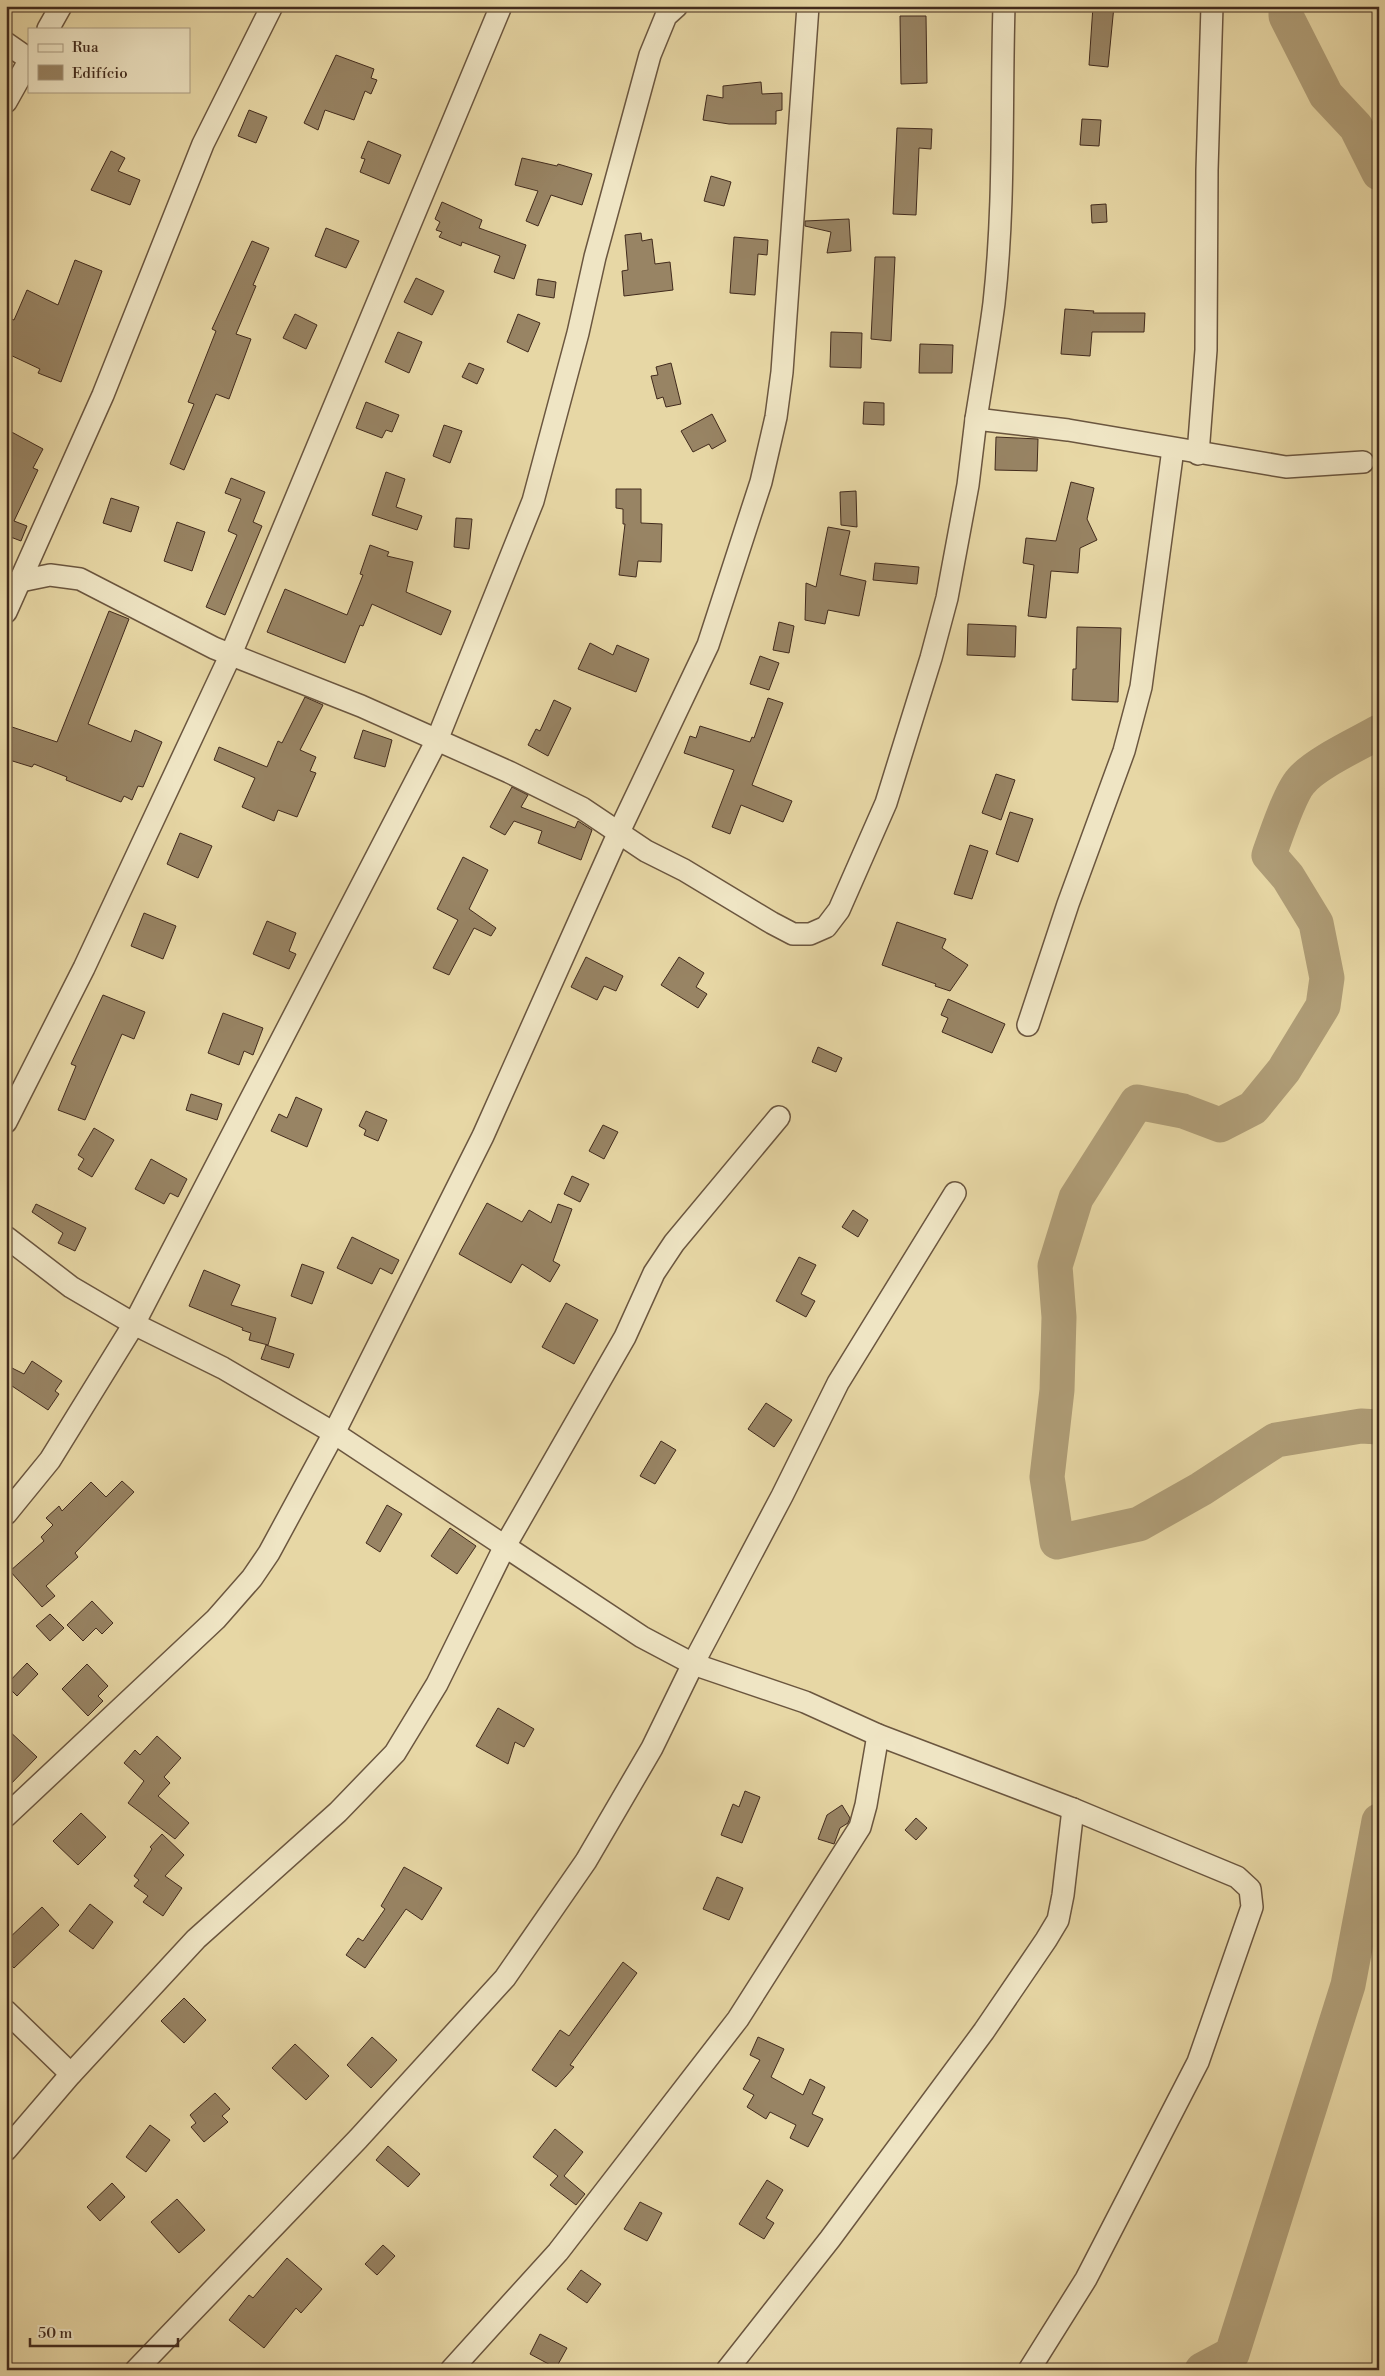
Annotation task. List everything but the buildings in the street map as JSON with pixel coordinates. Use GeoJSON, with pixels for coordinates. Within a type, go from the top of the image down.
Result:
{"type":"FeatureCollection","features":[{"type":"Feature","properties":{"kind":"street"},"geometry":{"type":"LineString","coordinates":[[49,28],[61,6]]}},
{"type":"Feature","properties":{"kind":"street"},"geometry":{"type":"LineString","coordinates":[[6,612],[13,583],[103,395],[204,144],[265,16],[272,6]]}},
{"type":"Feature","properties":{"kind":"street"},"geometry":{"type":"LineString","coordinates":[[6,1122],[84,968],[231,654],[501,6]]}},
{"type":"Feature","properties":{"kind":"street"},"geometry":{"type":"LineString","coordinates":[[6,1514],[50,1460],[134,1324],[437,740],[533,501],[578,333],[595,257],[650,55],[666,16],[677,6]]}},
{"type":"Feature","properties":{"kind":"street"},"geometry":{"type":"LineString","coordinates":[[6,1816],[216,1619],[252,1578],[269,1553],[334,1433],[483,1136],[618,834],[708,645],[760,482],[776,417],[782,372],[808,6]]}},
{"type":"Feature","properties":{"kind":"street"},"geometry":{"type":"LineString","coordinates":[[13,583],[50,575],[80,579],[231,654],[361,706],[509,772],[582,808],[618,834],[646,851],[684,870],[792,934],[810,934],[826,927],[839,910],[886,803],[931,658],[947,598],[960,532],[994,303],[1002,176],[1001,96],[1004,6]]}},
{"type":"Feature","properties":{"kind":"street"},"geometry":{"type":"LineString","coordinates":[[1198,454],[1206,350],[1207,170],[1212,6]]}},
{"type":"Feature","properties":{"kind":"street"},"geometry":{"type":"LineString","coordinates":[[6,43],[28,59]]}},
{"type":"Feature","properties":{"kind":"street"},"geometry":{"type":"LineString","coordinates":[[6,102],[28,62]]}},
{"type":"Feature","properties":{"kind":"street"},"geometry":{"type":"LineString","coordinates":[[976,419],[1068,430],[1198,454],[1286,467],[1363,462]]}},
{"type":"Feature","properties":{"kind":"street"},"geometry":{"type":"LineString","coordinates":[[1028,1024],[1068,904],[1124,751],[1141,687],[1173,449]]}},
{"type":"Feature","properties":{"kind":"street"},"geometry":{"type":"LineString","coordinates":[[6,2150],[71,2074],[196,1939],[338,1812],[395,1753],[437,1684],[506,1546],[625,1337],[654,1273],[674,1243],[779,1118]]}},
{"type":"Feature","properties":{"kind":"street"},"geometry":{"type":"LineString","coordinates":[[136,2370],[358,2139],[505,1978],[586,1861],[652,1748],[693,1664],[782,1496],[838,1383],[955,1193]]}},
{"type":"Feature","properties":{"kind":"street"},"geometry":{"type":"LineString","coordinates":[[6,1237],[71,1286],[134,1324],[223,1368],[334,1433],[506,1546],[598,1610],[642,1637],[693,1664],[806,1702],[878,1735],[1073,1809],[1237,1877],[1250,1889],[1252,1908],[1198,2062],[1086,2279],[1030,2370]]}},
{"type":"Feature","properties":{"kind":"street"},"geometry":{"type":"LineString","coordinates":[[451,2370],[558,2252],[738,2019],[860,1827],[866,1805],[878,1735]]}},
{"type":"Feature","properties":{"kind":"street"},"geometry":{"type":"LineString","coordinates":[[727,2370],[854,2207],[984,2031],[1046,1940],[1058,1920],[1063,1895],[1073,1809]]}},
{"type":"Feature","properties":{"kind":"street"},"geometry":{"type":"LineString","coordinates":[[6,2011],[71,2074]]}},
{"type":"Feature","properties":{"kind":"waterway"},"geometry":{"type":"LineString","coordinates":[[1286,6],[1286,16],[1326,95],[1356,127],[1379,173]]}},
{"type":"Feature","properties":{"kind":"waterway"},"geometry":{"type":"LineString","coordinates":[[1379,732],[1317,767],[1301,781],[1288,805],[1269,855],[1288,877],[1316,923],[1327,978],[1323,1006],[1284,1070],[1253,1108],[1220,1125],[1183,1111],[1137,1102],[1076,1198],[1055,1266],[1059,1317],[1057,1390],[1047,1477],[1057,1542],[1139,1524],[1201,1489],[1276,1440],[1361,1426],[1379,1427]]}},
{"type":"Feature","properties":{"kind":"waterway"},"geometry":{"type":"LineString","coordinates":[[1202,2370],[1232,2354],[1348,1985],[1379,1821]]}}]}
